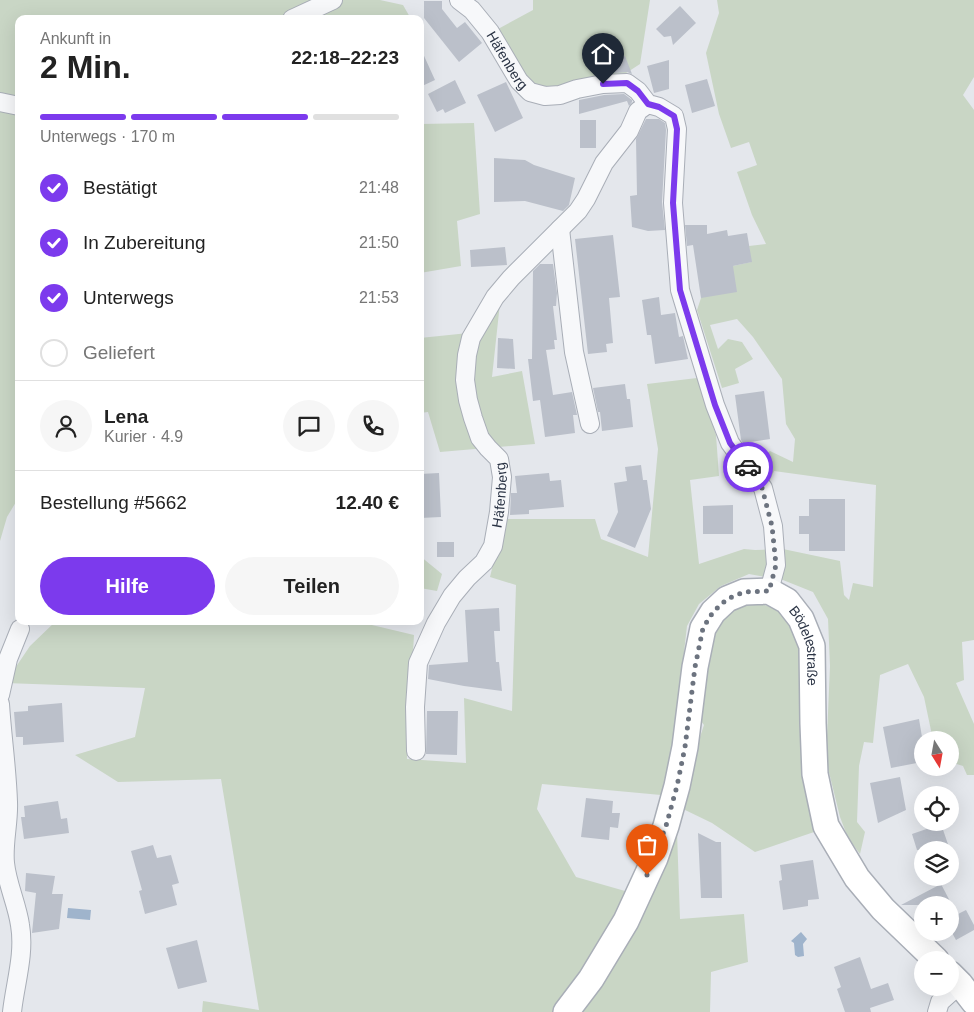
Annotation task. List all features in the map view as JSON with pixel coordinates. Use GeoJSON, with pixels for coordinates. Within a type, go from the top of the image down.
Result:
{"type":"FeatureCollection","features":[{"type":"Feature","properties":{"kind":"main road","name":"Bödelestraße"},"geometry":{"type":"LineString","coordinates":[[769,591],[787,601],[801,619],[812,646],[815,774],[826,826],[857,878],[883,909],[927,951]]}},
{"type":"Feature","properties":{"kind":"main road"},"geometry":{"type":"LineString","coordinates":[[566,1012],[591,979],[626,922],[663,834],[677,786],[685,747],[695,667],[703,628],[713,612],[727,599],[744,592],[769,591]]}},
{"type":"Feature","properties":{"kind":"street"},"geometry":{"type":"LineString","coordinates":[[301,15],[333,0]]}},
{"type":"Feature","properties":{"kind":"street","name":"Häfenberg"},"geometry":{"type":"LineString","coordinates":[[459,0],[472,10],[490,32],[519,81],[530,92],[545,96],[560,95],[577,88],[627,83],[638,91],[648,104],[659,107],[674,116],[677,129],[673,203],[680,290],[715,405],[730,443],[762,488],[772,526],[776,565],[769,591]]}},
{"type":"Feature","properties":{"kind":"street"},"geometry":{"type":"LineString","coordinates":[[0,102],[15,105]]}},
{"type":"Feature","properties":{"kind":"street","name":"Häfenberg"},"geometry":{"type":"LineString","coordinates":[[416,751],[415,707],[418,663],[436,623],[452,596],[484,562],[493,546],[499,512],[502,477],[499,459],[480,438],[468,400],[465,380],[467,355],[471,338],[495,297],[511,278],[578,211],[604,163],[628,132],[638,112],[648,104]]}},
{"type":"Feature","properties":{"kind":"street"},"geometry":{"type":"LineString","coordinates":[[560,229],[574,352],[590,424]]}},
{"type":"Feature","properties":{"kind":"street"},"geometry":{"type":"LineString","coordinates":[[0,695],[8,658],[20,629]]}},
{"type":"Feature","properties":{"kind":"street"},"geometry":{"type":"LineString","coordinates":[[0,704],[8,804],[5,862],[22,938],[12,1012]]}},
{"type":"Feature","properties":{"kind":"street"},"geometry":{"type":"LineString","coordinates":[[937,1012],[940,1002],[961,987]]}},
{"type":"Feature","properties":{"kind":"green space"},"geometry":{"type":"Polygon","coordinates":[[[0,0],[380,0],[403,5],[409,15],[15,15],[15,504],[7,517],[0,541],[0,0]]]}},
{"type":"Feature","properties":{"kind":"green space"},"geometry":{"type":"Polygon","coordinates":[[[533,0],[650,0],[640,64],[620,77],[546,88],[537,87],[530,82],[498,29],[533,10],[533,0]]]}},
{"type":"Feature","properties":{"kind":"green space"},"geometry":{"type":"Polygon","coordinates":[[[717,0],[974,0],[974,77],[963,95],[974,110],[974,640],[962,642],[964,680],[956,683],[974,724],[974,775],[967,775],[963,766],[959,765],[959,731],[931,731],[924,697],[908,664],[880,675],[873,743],[864,742],[859,766],[857,822],[865,832],[860,854],[848,838],[840,817],[826,760],[830,666],[828,619],[813,592],[783,580],[749,574],[721,586],[699,604],[687,626],[674,739],[661,795],[542,784],[537,809],[576,877],[646,897],[677,832],[680,919],[744,914],[748,962],[711,972],[710,1012],[202,1012],[203,1001],[259,1010],[221,779],[118,782],[75,755],[135,737],[145,688],[5,683],[30,646],[52,625],[372,625],[414,635],[407,759],[466,763],[464,698],[512,711],[516,585],[490,577],[504,519],[595,519],[601,539],[648,557],[658,449],[647,384],[697,378],[716,435],[719,476],[690,480],[699,564],[744,549],[783,549],[840,561],[844,595],[849,600],[853,583],[873,587],[876,485],[774,471],[770,480],[756,461],[770,451],[793,462],[795,439],[786,424],[782,379],[753,337],[737,319],[710,325],[718,349],[728,339],[742,342],[753,359],[735,369],[739,383],[722,388],[697,310],[701,298],[733,266],[751,262],[749,246],[766,244],[752,215],[737,172],[757,165],[749,142],[731,148],[719,114],[706,53],[719,13],[717,0]]]}},
{"type":"Feature","properties":{"kind":"green space"},"geometry":{"type":"Polygon","coordinates":[[[474,123],[480,214],[457,221],[461,266],[424,272],[424,124],[474,123]]]}},
{"type":"Feature","properties":{"kind":"green space"},"geometry":{"type":"Polygon","coordinates":[[[500,303],[492,377],[522,371],[535,444],[440,452],[428,412],[424,412],[424,338],[478,332],[500,303]]]}},
{"type":"Feature","properties":{"kind":"green space"},"geometry":{"type":"Polygon","coordinates":[[[424,559],[442,574],[437,591],[424,589],[424,559]]]}},
{"type":"Feature","properties":{"kind":"green space"},"geometry":{"type":"Polygon","coordinates":[[[755,602],[774,608],[787,618],[801,647],[817,831],[755,852],[712,823],[683,809],[694,755],[704,725],[701,721],[709,643],[719,622],[735,608],[755,602]]]}},
{"type":"Feature","properties":{"kind":"water"},"geometry":{"type":"Polygon","coordinates":[[[68,908],[91,910],[90,920],[67,918],[68,908]]]}},
{"type":"Feature","properties":{"kind":"water"},"geometry":{"type":"Polygon","coordinates":[[[801,932],[807,939],[803,944],[804,956],[798,957],[795,955],[794,943],[791,941],[801,932]]]}},
{"type":"Feature","properties":{"kind":"building"},"geometry":{"type":"Polygon","coordinates":[[[424,1],[442,1],[442,9],[457,28],[465,22],[482,43],[459,62],[424,18],[424,1]]]}},
{"type":"Feature","properties":{"kind":"building"},"geometry":{"type":"Polygon","coordinates":[[[680,6],[696,23],[673,45],[671,36],[664,37],[656,29],[680,6]]]}},
{"type":"Feature","properties":{"kind":"building"},"geometry":{"type":"Polygon","coordinates":[[[424,56],[435,80],[424,85],[424,56]]]}},
{"type":"Feature","properties":{"kind":"building"},"geometry":{"type":"Polygon","coordinates":[[[625,56],[632,74],[627,72],[615,73],[611,62],[625,56]]]}},
{"type":"Feature","properties":{"kind":"building"},"geometry":{"type":"Polygon","coordinates":[[[669,60],[669,89],[654,93],[647,66],[669,60]]]}},
{"type":"Feature","properties":{"kind":"building"},"geometry":{"type":"Polygon","coordinates":[[[707,79],[715,106],[692,113],[685,85],[707,79]]]}},
{"type":"Feature","properties":{"kind":"building"},"geometry":{"type":"Polygon","coordinates":[[[455,80],[466,103],[445,113],[443,109],[437,112],[428,94],[455,80]]]}},
{"type":"Feature","properties":{"kind":"building"},"geometry":{"type":"Polygon","coordinates":[[[506,82],[523,118],[495,132],[477,95],[506,82]]]}},
{"type":"Feature","properties":{"kind":"building"},"geometry":{"type":"Polygon","coordinates":[[[624,94],[632,100],[629,106],[627,101],[579,114],[579,100],[604,95],[624,94]]]}},
{"type":"Feature","properties":{"kind":"building"},"geometry":{"type":"Polygon","coordinates":[[[646,119],[659,119],[665,123],[662,202],[665,230],[648,231],[632,227],[630,196],[637,195],[636,139],[646,119]]]}},
{"type":"Feature","properties":{"kind":"building"},"geometry":{"type":"Polygon","coordinates":[[[580,120],[596,120],[596,148],[580,148],[580,120]]]}},
{"type":"Feature","properties":{"kind":"building"},"geometry":{"type":"Polygon","coordinates":[[[494,158],[525,160],[534,165],[575,178],[569,205],[563,211],[525,201],[494,202],[494,158]]]}},
{"type":"Feature","properties":{"kind":"building"},"geometry":{"type":"Polygon","coordinates":[[[685,225],[707,225],[707,234],[727,230],[728,236],[747,233],[752,262],[733,266],[737,292],[701,298],[693,245],[687,246],[685,225]]]}},
{"type":"Feature","properties":{"kind":"building"},"geometry":{"type":"Polygon","coordinates":[[[613,235],[620,297],[609,298],[613,343],[606,344],[607,352],[588,354],[575,239],[613,235]]]}},
{"type":"Feature","properties":{"kind":"building"},"geometry":{"type":"Polygon","coordinates":[[[505,247],[507,265],[471,267],[470,250],[505,247]]]}},
{"type":"Feature","properties":{"kind":"building"},"geometry":{"type":"Polygon","coordinates":[[[540,264],[553,264],[557,293],[556,306],[553,306],[557,340],[554,340],[555,349],[546,350],[553,395],[572,392],[577,415],[573,415],[575,433],[545,437],[540,400],[533,401],[528,359],[532,359],[533,271],[540,264]]]}},
{"type":"Feature","properties":{"kind":"building"},"geometry":{"type":"Polygon","coordinates":[[[659,297],[661,315],[675,313],[679,337],[683,336],[688,359],[655,364],[651,335],[647,335],[642,300],[659,297]]]}},
{"type":"Feature","properties":{"kind":"building"},"geometry":{"type":"Polygon","coordinates":[[[498,338],[513,339],[515,369],[497,368],[498,338]]]}},
{"type":"Feature","properties":{"kind":"building"},"geometry":{"type":"Polygon","coordinates":[[[625,384],[627,399],[630,399],[633,427],[602,431],[600,412],[598,412],[593,388],[625,384]]]}},
{"type":"Feature","properties":{"kind":"building"},"geometry":{"type":"Polygon","coordinates":[[[764,391],[770,439],[743,443],[735,395],[764,391]]]}},
{"type":"Feature","properties":{"kind":"building"},"geometry":{"type":"Polygon","coordinates":[[[641,465],[643,480],[647,480],[651,509],[635,548],[607,536],[618,512],[614,483],[627,481],[625,467],[641,465]]]}},
{"type":"Feature","properties":{"kind":"building"},"geometry":{"type":"Polygon","coordinates":[[[439,473],[441,517],[424,518],[424,474],[439,473]]]}},
{"type":"Feature","properties":{"kind":"building"},"geometry":{"type":"Polygon","coordinates":[[[549,473],[550,481],[561,480],[564,507],[529,510],[529,514],[510,515],[511,493],[517,493],[515,476],[549,473]]]}},
{"type":"Feature","properties":{"kind":"building"},"geometry":{"type":"Polygon","coordinates":[[[809,499],[845,499],[845,551],[809,551],[809,534],[799,534],[799,516],[809,516],[809,499]]]}},
{"type":"Feature","properties":{"kind":"building"},"geometry":{"type":"Polygon","coordinates":[[[733,505],[733,534],[703,534],[703,506],[733,505]]]}},
{"type":"Feature","properties":{"kind":"building"},"geometry":{"type":"Polygon","coordinates":[[[437,542],[454,542],[454,557],[437,557],[437,542]]]}},
{"type":"Feature","properties":{"kind":"building"},"geometry":{"type":"Polygon","coordinates":[[[499,608],[500,631],[494,631],[496,662],[499,662],[502,691],[428,679],[429,665],[468,662],[465,610],[499,608]]]}},
{"type":"Feature","properties":{"kind":"building"},"geometry":{"type":"Polygon","coordinates":[[[62,703],[64,742],[23,745],[23,737],[16,737],[14,712],[28,711],[28,706],[62,703]]]}},
{"type":"Feature","properties":{"kind":"building"},"geometry":{"type":"Polygon","coordinates":[[[427,711],[458,711],[457,755],[426,754],[427,711]]]}},
{"type":"Feature","properties":{"kind":"building"},"geometry":{"type":"Polygon","coordinates":[[[919,719],[921,731],[914,731],[914,764],[891,768],[883,727],[919,719]]]}},
{"type":"Feature","properties":{"kind":"building"},"geometry":{"type":"Polygon","coordinates":[[[900,777],[906,810],[878,823],[870,783],[900,777]]]}},
{"type":"Feature","properties":{"kind":"building"},"geometry":{"type":"Polygon","coordinates":[[[586,798],[613,801],[612,813],[620,813],[618,828],[610,827],[609,840],[581,837],[586,798]]]}},
{"type":"Feature","properties":{"kind":"building"},"geometry":{"type":"Polygon","coordinates":[[[58,801],[61,819],[67,818],[69,833],[24,839],[21,817],[25,817],[24,806],[58,801]]]}},
{"type":"Feature","properties":{"kind":"building"},"geometry":{"type":"Polygon","coordinates":[[[921,831],[943,831],[947,841],[914,841],[912,834],[921,831]]]}},
{"type":"Feature","properties":{"kind":"building"},"geometry":{"type":"Polygon","coordinates":[[[698,833],[716,842],[721,842],[722,898],[701,898],[698,833]]]}},
{"type":"Feature","properties":{"kind":"building"},"geometry":{"type":"Polygon","coordinates":[[[153,845],[157,858],[171,855],[179,883],[172,885],[177,905],[145,914],[139,891],[142,890],[131,851],[153,845]]]}},
{"type":"Feature","properties":{"kind":"building"},"geometry":{"type":"Polygon","coordinates":[[[813,860],[819,899],[808,900],[808,906],[783,910],[779,881],[782,880],[780,865],[813,860]]]}},
{"type":"Feature","properties":{"kind":"building"},"geometry":{"type":"Polygon","coordinates":[[[26,873],[55,876],[52,894],[63,894],[59,929],[32,933],[36,893],[25,891],[26,873]]]}},
{"type":"Feature","properties":{"kind":"building"},"geometry":{"type":"Polygon","coordinates":[[[937,886],[942,886],[947,896],[918,896],[937,886]]]}},
{"type":"Feature","properties":{"kind":"building"},"geometry":{"type":"Polygon","coordinates":[[[914,898],[914,905],[901,905],[914,898]]]}},
{"type":"Feature","properties":{"kind":"building"},"geometry":{"type":"Polygon","coordinates":[[[966,910],[974,925],[974,930],[959,938],[959,914],[966,910]]]}},
{"type":"Feature","properties":{"kind":"building"},"geometry":{"type":"Polygon","coordinates":[[[197,940],[207,982],[178,989],[166,948],[197,940]]]}},
{"type":"Feature","properties":{"kind":"building"},"geometry":{"type":"Polygon","coordinates":[[[860,957],[871,989],[888,983],[894,1000],[870,1008],[871,1012],[845,1012],[837,989],[841,987],[834,967],[860,957]]]}},
{"type":"Feature","properties":{"kind":"way so far"},"geometry":{"type":"LineString","coordinates":[[647,875],[666,826],[677,786],[685,747],[695,667],[703,628],[713,612],[727,599],[744,592],[769,591],[776,565],[772,526],[762,488],[748,467]]}},
{"type":"Feature","properties":{"kind":"route"},"geometry":{"type":"LineString","coordinates":[[603,84],[627,83],[638,91],[648,104],[659,107],[674,116],[677,129],[673,203],[677,263],[682,301],[715,405],[730,443],[748,467]]}}]}
